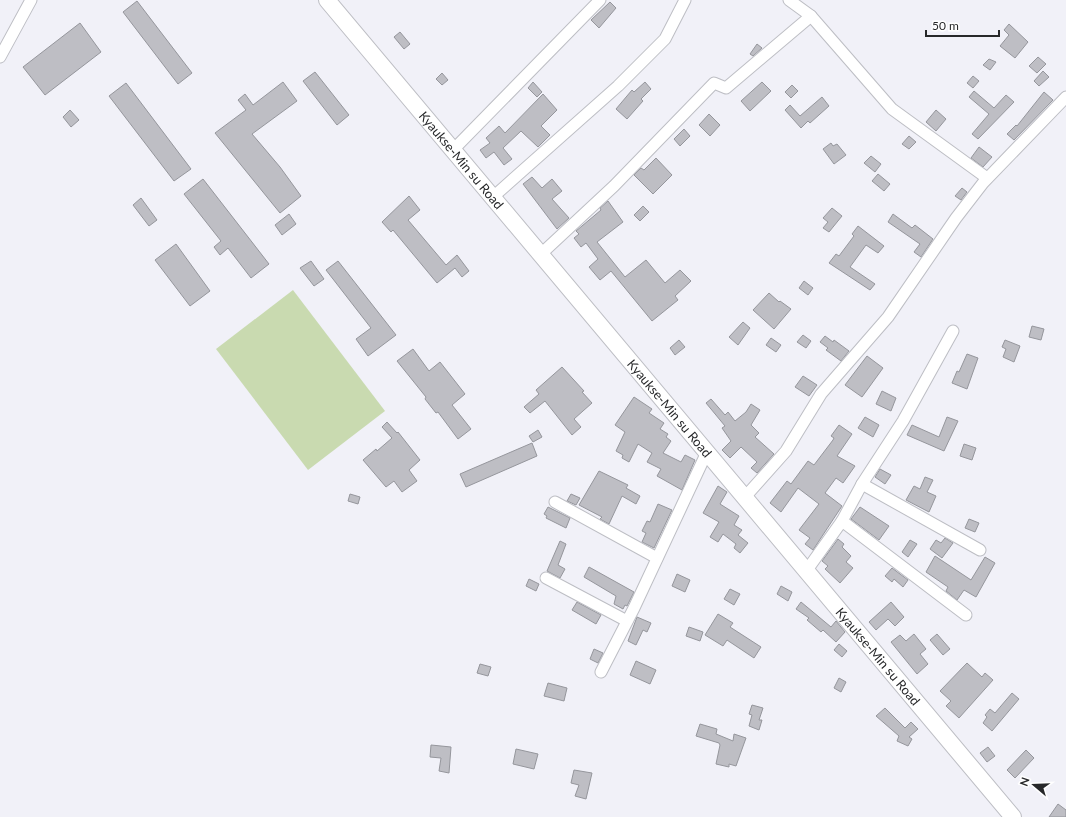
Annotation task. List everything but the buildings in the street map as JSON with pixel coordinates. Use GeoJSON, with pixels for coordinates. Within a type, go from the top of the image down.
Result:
{"type":"FeatureCollection","features":[{"type":"Feature","properties":{"kind":"street"},"geometry":{"type":"LineString","coordinates":[[0,57],[31,0]]}},
{"type":"Feature","properties":{"kind":"street","name":"Kyaukse-Min su Road"},"geometry":{"type":"LineString","coordinates":[[327,0],[1013,817]]}},
{"type":"Feature","properties":{"kind":"street"},"geometry":{"type":"LineString","coordinates":[[453,150],[600,0]]}},
{"type":"Feature","properties":{"kind":"street"},"geometry":{"type":"LineString","coordinates":[[493,197],[618,86],[665,39],[686,0]]}},
{"type":"Feature","properties":{"kind":"street"},"geometry":{"type":"LineString","coordinates":[[789,0],[811,16],[892,109],[987,178]]}},
{"type":"Feature","properties":{"kind":"street"},"geometry":{"type":"LineString","coordinates":[[541,254],[614,186],[714,83],[726,88],[811,16]]}},
{"type":"Feature","properties":{"kind":"street"},"geometry":{"type":"LineString","coordinates":[[745,497],[786,451],[821,394],[888,317],[956,218],[987,178],[1066,97]]}},
{"type":"Feature","properties":{"kind":"street"},"geometry":{"type":"LineString","coordinates":[[807,570],[842,521],[862,484],[903,421],[953,331]]}},
{"type":"Feature","properties":{"kind":"street"},"geometry":{"type":"LineString","coordinates":[[601,672],[627,621],[707,452]]}},
{"type":"Feature","properties":{"kind":"street"},"geometry":{"type":"LineString","coordinates":[[862,484],[980,550]]}},
{"type":"Feature","properties":{"kind":"street"},"geometry":{"type":"LineString","coordinates":[[555,502],[657,558]]}},
{"type":"Feature","properties":{"kind":"street"},"geometry":{"type":"LineString","coordinates":[[842,521],[966,615]]}},
{"type":"Feature","properties":{"kind":"street"},"geometry":{"type":"LineString","coordinates":[[546,578],[627,621]]}},
{"type":"Feature","properties":{"kind":"green space"},"geometry":{"type":"Polygon","coordinates":[[[293,290],[385,411],[308,470],[216,349],[293,290]]]}}]}
